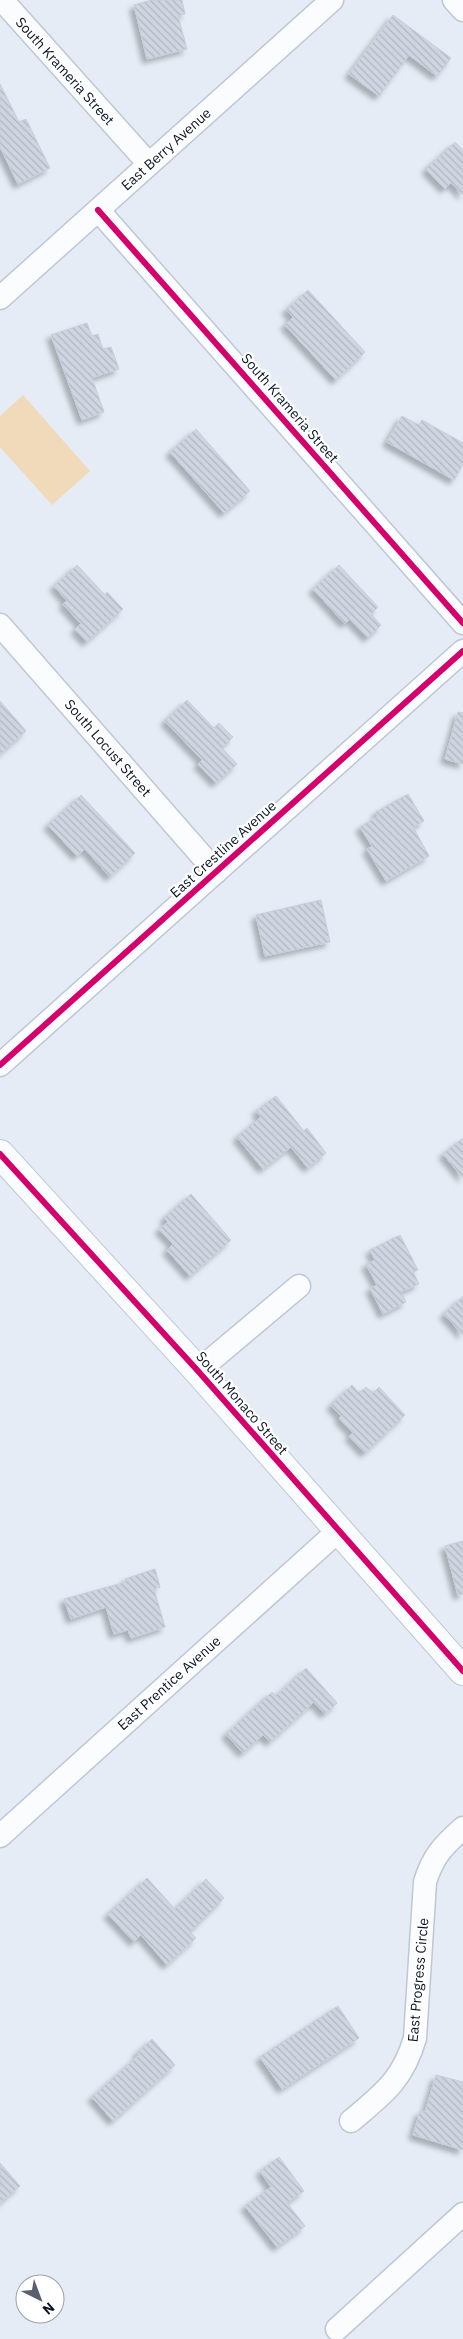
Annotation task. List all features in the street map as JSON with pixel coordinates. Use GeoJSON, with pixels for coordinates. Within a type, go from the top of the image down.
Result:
{"type":"FeatureCollection","features":[{"type":"Feature","properties":{"kind":"street","name":"South Krameria Street"},"geometry":{"type":"LineString","coordinates":[[2,0],[149,164]]}},
{"type":"Feature","properties":{"kind":"street","name":"East Berry Avenue"},"geometry":{"type":"LineString","coordinates":[[0,298],[332,0]]}},
{"type":"Feature","properties":{"kind":"street"},"geometry":{"type":"LineString","coordinates":[[454,0],[463,10]]}},
{"type":"Feature","properties":{"kind":"street","name":"South Krameria Street"},"geometry":{"type":"LineString","coordinates":[[98,210],[463,623]]}},
{"type":"Feature","properties":{"kind":"street","name":"South Locust Street"},"geometry":{"type":"LineString","coordinates":[[0,625],[216,872]]}},
{"type":"Feature","properties":{"kind":"street","name":"East Crestline Avenue"},"geometry":{"type":"LineString","coordinates":[[0,1065],[463,651]]}},
{"type":"Feature","properties":{"kind":"street","name":"South Monaco Street"},"geometry":{"type":"LineString","coordinates":[[0,1154],[198,1371],[463,1671]]}},
{"type":"Feature","properties":{"kind":"street"},"geometry":{"type":"LineString","coordinates":[[198,1371],[299,1286]]}},
{"type":"Feature","properties":{"kind":"street","name":"East Prentice Avenue"},"geometry":{"type":"LineString","coordinates":[[0,1836],[338,1531]]}},
{"type":"Feature","properties":{"kind":"street","name":"East Progress Circle"},"geometry":{"type":"LineString","coordinates":[[351,2121],[388,2090],[410,2057],[415,2038],[425,1882],[430,1865],[440,1850],[463,1828]]}},
{"type":"Feature","properties":{"kind":"street"},"geometry":{"type":"LineString","coordinates":[[337,2329],[463,2214]]}},
{"type":"Feature","properties":{"kind":"shaded area"},"geometry":{"type":"Polygon","coordinates":[[[23,395],[90,471],[52,505],[0,447],[0,416],[23,395]]]}},
{"type":"Feature","properties":{"kind":"building"},"geometry":{"type":"Polygon","coordinates":[[[152,0],[182,0],[185,14],[178,16],[187,49],[147,59],[134,5],[152,0]]]}},
{"type":"Feature","properties":{"kind":"building"},"geometry":{"type":"Polygon","coordinates":[[[393,15],[451,58],[437,76],[409,55],[379,96],[349,74],[393,15]]]}},
{"type":"Feature","properties":{"kind":"building"},"geometry":{"type":"Polygon","coordinates":[[[0,84],[19,122],[26,119],[50,168],[18,184],[0,147],[0,84]]]}},
{"type":"Feature","properties":{"kind":"building"},"geometry":{"type":"Polygon","coordinates":[[[455,142],[463,150],[463,195],[451,183],[445,189],[426,169],[455,142]]]}},
{"type":"Feature","properties":{"kind":"building"},"geometry":{"type":"Polygon","coordinates":[[[308,290],[365,352],[336,380],[285,325],[293,317],[286,310],[308,290]]]}},
{"type":"Feature","properties":{"kind":"building"},"geometry":{"type":"Polygon","coordinates":[[[87,323],[92,336],[98,334],[103,349],[111,347],[119,369],[92,378],[104,412],[82,420],[51,335],[87,323]]]}},
{"type":"Feature","properties":{"kind":"building"},"geometry":{"type":"Polygon","coordinates":[[[402,416],[419,425],[422,420],[463,443],[463,464],[454,480],[387,442],[402,416]]]}},
{"type":"Feature","properties":{"kind":"building"},"geometry":{"type":"Polygon","coordinates":[[[196,429],[250,491],[224,513],[170,452],[196,429]]]}},
{"type":"Feature","properties":{"kind":"building"},"geometry":{"type":"Polygon","coordinates":[[[77,565],[105,595],[107,592],[123,609],[87,642],[75,629],[81,624],[63,604],[67,601],[54,586],[77,565]]]}},
{"type":"Feature","properties":{"kind":"building"},"geometry":{"type":"Polygon","coordinates":[[[339,565],[378,607],[371,614],[381,625],[368,638],[350,619],[345,624],[313,589],[339,565]]]}},
{"type":"Feature","properties":{"kind":"building"},"geometry":{"type":"Polygon","coordinates":[[[187,700],[214,728],[219,723],[233,737],[222,748],[237,764],[216,783],[198,764],[202,760],[165,721],[187,700]]]}},
{"type":"Feature","properties":{"kind":"building"},"geometry":{"type":"Polygon","coordinates":[[[0,701],[26,731],[0,754],[0,701]]]}},
{"type":"Feature","properties":{"kind":"building"},"geometry":{"type":"Polygon","coordinates":[[[458,712],[463,713],[463,764],[445,759],[458,712]]]}},
{"type":"Feature","properties":{"kind":"building"},"geometry":{"type":"Polygon","coordinates":[[[408,794],[424,821],[413,827],[429,856],[386,881],[367,849],[372,846],[360,827],[378,816],[376,812],[408,794]]]}},
{"type":"Feature","properties":{"kind":"building"},"geometry":{"type":"Polygon","coordinates":[[[81,795],[135,853],[110,877],[85,849],[77,856],[48,825],[81,795]]]}},
{"type":"Feature","properties":{"kind":"building"},"geometry":{"type":"Polygon","coordinates":[[[321,900],[330,942],[265,956],[256,915],[321,900]]]}},
{"type":"Feature","properties":{"kind":"building"},"geometry":{"type":"Polygon","coordinates":[[[276,1096],[304,1131],[307,1128],[326,1153],[308,1168],[291,1147],[263,1169],[237,1137],[261,1117],[256,1111],[276,1096]]]}},
{"type":"Feature","properties":{"kind":"building"},"geometry":{"type":"Polygon","coordinates":[[[463,1138],[463,1178],[443,1154],[463,1138]]]}},
{"type":"Feature","properties":{"kind":"building"},"geometry":{"type":"Polygon","coordinates":[[[191,1194],[231,1240],[190,1276],[167,1250],[173,1244],[159,1229],[168,1222],[164,1218],[191,1194]]]}},
{"type":"Feature","properties":{"kind":"building"},"geometry":{"type":"Polygon","coordinates":[[[400,1235],[418,1270],[413,1272],[419,1284],[401,1292],[406,1302],[383,1314],[370,1288],[377,1285],[366,1264],[375,1260],[370,1250],[400,1235]]]}},
{"type":"Feature","properties":{"kind":"building"},"geometry":{"type":"Polygon","coordinates":[[[463,1296],[463,1335],[444,1314],[463,1296]]]}},
{"type":"Feature","properties":{"kind":"building"},"geometry":{"type":"Polygon","coordinates":[[[352,1385],[359,1393],[366,1387],[373,1393],[379,1387],[405,1415],[365,1453],[349,1436],[353,1433],[339,1418],[341,1416],[331,1405],[352,1385]]]}},
{"type":"Feature","properties":{"kind":"building"},"geometry":{"type":"Polygon","coordinates":[[[463,1541],[463,1594],[458,1595],[445,1546],[463,1541]]]}},
{"type":"Feature","properties":{"kind":"building"},"geometry":{"type":"Polygon","coordinates":[[[155,1569],[160,1587],[154,1589],[165,1627],[131,1638],[128,1630],[114,1634],[106,1607],[71,1619],[64,1599],[126,1582],[125,1579],[155,1569]]]}},
{"type":"Feature","properties":{"kind":"building"},"geometry":{"type":"Polygon","coordinates":[[[306,1668],[337,1703],[325,1714],[314,1702],[270,1742],[263,1735],[243,1753],[226,1734],[272,1692],[276,1696],[306,1668]]]}},
{"type":"Feature","properties":{"kind":"building"},"geometry":{"type":"Polygon","coordinates":[[[147,1878],[175,1909],[206,1879],[224,1898],[190,1932],[196,1938],[167,1965],[141,1935],[134,1942],[108,1914],[147,1878]]]}},
{"type":"Feature","properties":{"kind":"building"},"geometry":{"type":"Polygon","coordinates":[[[338,2006],[359,2038],[282,2089],[260,2057],[338,2006]]]}},
{"type":"Feature","properties":{"kind":"building"},"geometry":{"type":"Polygon","coordinates":[[[152,2039],[175,2065],[113,2121],[92,2097],[139,2055],[137,2053],[152,2039]]]}},
{"type":"Feature","properties":{"kind":"building"},"geometry":{"type":"Polygon","coordinates":[[[436,2075],[463,2082],[463,2150],[413,2135],[420,2111],[425,2112],[436,2075]]]}},
{"type":"Feature","properties":{"kind":"building"},"geometry":{"type":"Polygon","coordinates":[[[279,2157],[304,2191],[287,2203],[305,2226],[277,2247],[245,2206],[271,2187],[260,2171],[279,2157]]]}},
{"type":"Feature","properties":{"kind":"building"},"geometry":{"type":"Polygon","coordinates":[[[0,2163],[20,2186],[0,2203],[0,2163]]]}},
{"type":"Feature","properties":{"kind":"cycle path"},"geometry":{"type":"LineString","coordinates":[[98,210],[463,623]]}},
{"type":"Feature","properties":{"kind":"cycle path"},"geometry":{"type":"LineString","coordinates":[[0,1065],[463,651]]}},
{"type":"Feature","properties":{"kind":"cycle path"},"geometry":{"type":"LineString","coordinates":[[0,1154],[198,1371],[463,1671]]}}]}
